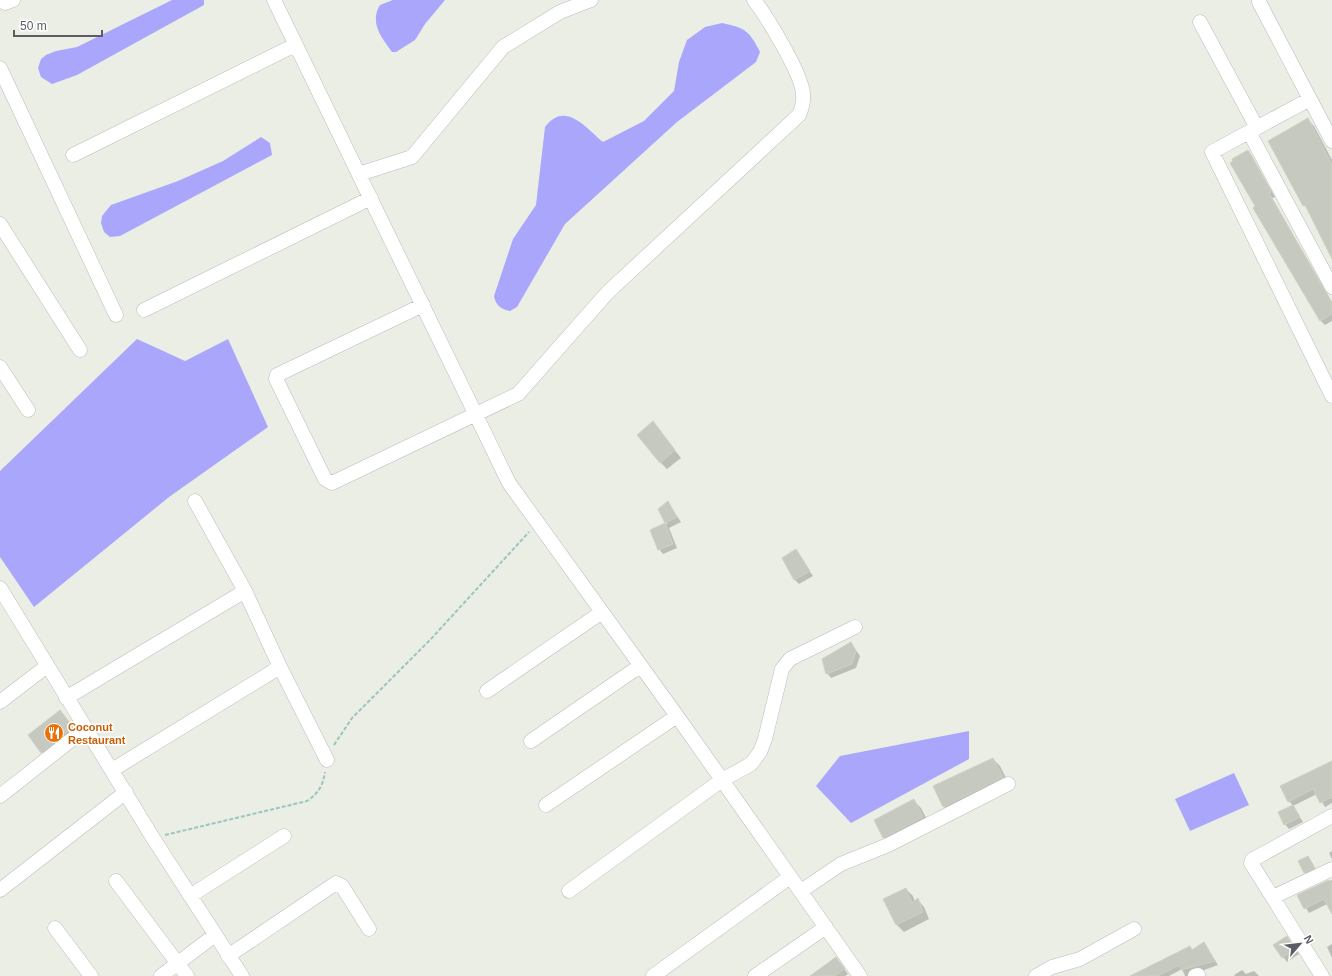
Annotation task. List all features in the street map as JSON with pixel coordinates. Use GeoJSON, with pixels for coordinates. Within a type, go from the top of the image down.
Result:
{"type":"FeatureCollection","features":[{"type":"Feature","properties":{"kind":"street"},"geometry":{"type":"LineString","coordinates":[[274,0],[509,482],[801,891],[858,975]]}},
{"type":"Feature","properties":{"kind":"street"},"geometry":{"type":"LineString","coordinates":[[359,174],[412,157],[503,47],[560,12],[591,0]]}},
{"type":"Feature","properties":{"kind":"street"},"geometry":{"type":"LineString","coordinates":[[423,305],[282,372],[276,379],[325,479],[329,482],[332,483],[518,394],[608,292],[799,115],[803,103],[801,82],[767,17],[754,0]]}},
{"type":"Feature","properties":{"kind":"street"},"geometry":{"type":"LineString","coordinates":[[1259,2],[1332,141]]}},
{"type":"Feature","properties":{"kind":"street"},"geometry":{"type":"LineString","coordinates":[[1200,22],[1332,287]]}},
{"type":"Feature","properties":{"kind":"street"},"geometry":{"type":"LineString","coordinates":[[73,155],[296,45]]}},
{"type":"Feature","properties":{"kind":"street"},"geometry":{"type":"LineString","coordinates":[[0,68],[116,315]]}},
{"type":"Feature","properties":{"kind":"street"},"geometry":{"type":"LineString","coordinates":[[1310,99],[1212,152],[1332,396]]}},
{"type":"Feature","properties":{"kind":"street"},"geometry":{"type":"LineString","coordinates":[[144,310],[370,198]]}},
{"type":"Feature","properties":{"kind":"street"},"geometry":{"type":"LineString","coordinates":[[0,224],[80,350]]}},
{"type":"Feature","properties":{"kind":"street"},"geometry":{"type":"LineString","coordinates":[[0,367],[28,410]]}},
{"type":"Feature","properties":{"kind":"street"},"geometry":{"type":"LineString","coordinates":[[194,501],[244,591],[327,760]]}},
{"type":"Feature","properties":{"kind":"street"},"geometry":{"type":"LineString","coordinates":[[0,588],[5,607],[47,666],[153,838],[242,976]]}},
{"type":"Feature","properties":{"kind":"street"},"geometry":{"type":"LineString","coordinates":[[66,698],[244,591]]}},
{"type":"Feature","properties":{"kind":"street"},"geometry":{"type":"LineString","coordinates":[[487,691],[602,612]]}},
{"type":"Feature","properties":{"kind":"street"},"geometry":{"type":"LineString","coordinates":[[569,891],[722,780],[751,764],[760,752],[782,669],[790,659],[855,627]]}},
{"type":"Feature","properties":{"kind":"street"},"geometry":{"type":"LineString","coordinates":[[0,702],[47,666]]}},
{"type":"Feature","properties":{"kind":"street"},"geometry":{"type":"LineString","coordinates":[[531,741],[640,666]]}},
{"type":"Feature","properties":{"kind":"street"},"geometry":{"type":"LineString","coordinates":[[112,770],[280,667]]}},
{"type":"Feature","properties":{"kind":"street"},"geometry":{"type":"LineString","coordinates":[[546,806],[677,716]]}},
{"type":"Feature","properties":{"kind":"street"},"geometry":{"type":"LineString","coordinates":[[0,796],[85,729]]}},
{"type":"Feature","properties":{"kind":"street"},"geometry":{"type":"LineString","coordinates":[[801,891],[841,864],[888,845],[1008,784]]}},
{"type":"Feature","properties":{"kind":"street"},"geometry":{"type":"LineString","coordinates":[[0,890],[126,792]]}},
{"type":"Feature","properties":{"kind":"street"},"geometry":{"type":"LineString","coordinates":[[1322,976],[1252,863],[1253,858],[1332,816]]}},
{"type":"Feature","properties":{"kind":"street"},"geometry":{"type":"LineString","coordinates":[[190,896],[284,836]]}},
{"type":"Feature","properties":{"kind":"street"},"geometry":{"type":"LineString","coordinates":[[1273,897],[1332,869]]}},
{"type":"Feature","properties":{"kind":"street"},"geometry":{"type":"LineString","coordinates":[[653,976],[790,877]]}},
{"type":"Feature","properties":{"kind":"street"},"geometry":{"type":"LineString","coordinates":[[116,881],[187,976]]}},
{"type":"Feature","properties":{"kind":"street"},"geometry":{"type":"LineString","coordinates":[[228,956],[336,883],[342,886],[369,929]]}},
{"type":"Feature","properties":{"kind":"street"},"geometry":{"type":"LineString","coordinates":[[755,976],[826,927]]}},
{"type":"Feature","properties":{"kind":"street"},"geometry":{"type":"LineString","coordinates":[[55,928],[91,976]]}},
{"type":"Feature","properties":{"kind":"street"},"geometry":{"type":"LineString","coordinates":[[1036,976],[1052,967],[1080,959],[1134,929]]}},
{"type":"Feature","properties":{"kind":"street"},"geometry":{"type":"LineString","coordinates":[[161,976],[215,935]]}},
{"type":"Feature","properties":{"kind":"path"},"geometry":{"type":"LineString","coordinates":[[153,838],[307,801],[316,795],[323,784],[327,760],[331,750],[352,718],[430,640],[537,522]]}},
{"type":"Feature","properties":{"kind":"shaded area"},"geometry":{"type":"Polygon","coordinates":[[[172,0],[204,0],[204,5],[77,75],[52,84],[41,77],[38,68],[41,59],[46,55],[56,51],[77,47],[172,0]]]}},
{"type":"Feature","properties":{"kind":"shaded area"},"geometry":{"type":"Polygon","coordinates":[[[393,0],[445,0],[425,24],[415,40],[396,52],[392,52],[381,36],[376,24],[377,12],[380,5],[393,0]]]}},
{"type":"Feature","properties":{"kind":"shaded area"},"geometry":{"type":"Polygon","coordinates":[[[722,23],[746,31],[749,34],[760,52],[756,62],[677,122],[565,224],[517,307],[510,311],[499,306],[494,296],[513,239],[536,205],[545,127],[553,119],[560,116],[568,116],[582,124],[603,142],[644,121],[674,91],[679,62],[687,40],[705,27],[722,23]]]}},
{"type":"Feature","properties":{"kind":"shaded area"},"geometry":{"type":"Polygon","coordinates":[[[261,137],[270,143],[272,155],[120,236],[110,237],[104,232],[101,223],[102,216],[111,205],[178,181],[223,161],[261,137]]]}},
{"type":"Feature","properties":{"kind":"shaded area"},"geometry":{"type":"Polygon","coordinates":[[[137,339],[185,361],[228,339],[268,427],[169,497],[34,607],[0,557],[0,471],[137,339]]]}},
{"type":"Feature","properties":{"kind":"shaded area"},"geometry":{"type":"Polygon","coordinates":[[[969,731],[969,759],[851,823],[816,786],[840,756],[969,731]]]}},
{"type":"Feature","properties":{"kind":"shaded area"},"geometry":{"type":"Polygon","coordinates":[[[1234,773],[1249,805],[1190,831],[1175,799],[1234,773]]]}},
{"type":"Feature","properties":{"kind":"building"},"geometry":{"type":"Polygon","coordinates":[[[1308,118],[1332,165],[1332,259],[1305,205],[1303,206],[1268,141],[1308,118]]]}},
{"type":"Feature","properties":{"kind":"building"},"geometry":{"type":"Polygon","coordinates":[[[1248,150],[1271,192],[1269,193],[1332,304],[1332,314],[1320,321],[1253,208],[1255,206],[1230,163],[1233,161],[1232,159],[1248,150]]]}},
{"type":"Feature","properties":{"kind":"building"},"geometry":{"type":"Polygon","coordinates":[[[653,421],[675,450],[660,463],[637,435],[653,421]]]}},
{"type":"Feature","properties":{"kind":"building"},"geometry":{"type":"Polygon","coordinates":[[[668,501],[677,517],[665,523],[658,509],[668,501]]]}},
{"type":"Feature","properties":{"kind":"building"},"geometry":{"type":"Polygon","coordinates":[[[665,523],[673,544],[658,550],[650,530],[665,523]]]}},
{"type":"Feature","properties":{"kind":"building"},"geometry":{"type":"Polygon","coordinates":[[[796,549],[810,571],[794,580],[782,558],[796,549]]]}},
{"type":"Feature","properties":{"kind":"building"},"geometry":{"type":"Polygon","coordinates":[[[851,642],[856,651],[852,664],[826,674],[822,659],[851,642]]]}},
{"type":"Feature","properties":{"kind":"building"},"geometry":{"type":"Polygon","coordinates":[[[60,710],[73,727],[41,753],[28,735],[60,710]]]}},
{"type":"Feature","properties":{"kind":"building"},"geometry":{"type":"Polygon","coordinates":[[[993,758],[1003,777],[943,807],[933,786],[993,758]]]}},
{"type":"Feature","properties":{"kind":"building"},"geometry":{"type":"Polygon","coordinates":[[[1332,761],[1332,797],[1320,803],[1313,789],[1288,802],[1280,786],[1332,761]]]}},
{"type":"Feature","properties":{"kind":"building"},"geometry":{"type":"Polygon","coordinates":[[[914,799],[923,817],[883,838],[874,820],[914,799]]]}},
{"type":"Feature","properties":{"kind":"building"},"geometry":{"type":"Polygon","coordinates":[[[1293,805],[1300,817],[1284,825],[1278,812],[1293,805]]]}},
{"type":"Feature","properties":{"kind":"building"},"geometry":{"type":"Polygon","coordinates":[[[1308,856],[1315,868],[1304,873],[1298,861],[1308,856]]]}},
{"type":"Feature","properties":{"kind":"building"},"geometry":{"type":"Polygon","coordinates":[[[1329,880],[1332,884],[1332,914],[1324,899],[1304,909],[1297,895],[1329,880]]]}},
{"type":"Feature","properties":{"kind":"building"},"geometry":{"type":"Polygon","coordinates":[[[906,888],[912,903],[918,898],[923,912],[896,925],[883,899],[906,888]]]}},
{"type":"Feature","properties":{"kind":"building"},"geometry":{"type":"Polygon","coordinates":[[[1287,936],[1295,949],[1282,958],[1273,945],[1287,936]]]}},
{"type":"Feature","properties":{"kind":"building"},"geometry":{"type":"Polygon","coordinates":[[[1204,942],[1215,961],[1181,970],[1179,965],[1158,976],[1130,976],[1190,946],[1192,950],[1204,942]]]}},
{"type":"Feature","properties":{"kind":"building"},"geometry":{"type":"Polygon","coordinates":[[[836,957],[845,969],[834,976],[810,976],[836,957]]]}},
{"type":"Feature","properties":{"kind":"place","name":"Coconut Restaurant"},"geometry":{"type":"Point","coordinates":[54,733]}}]}
